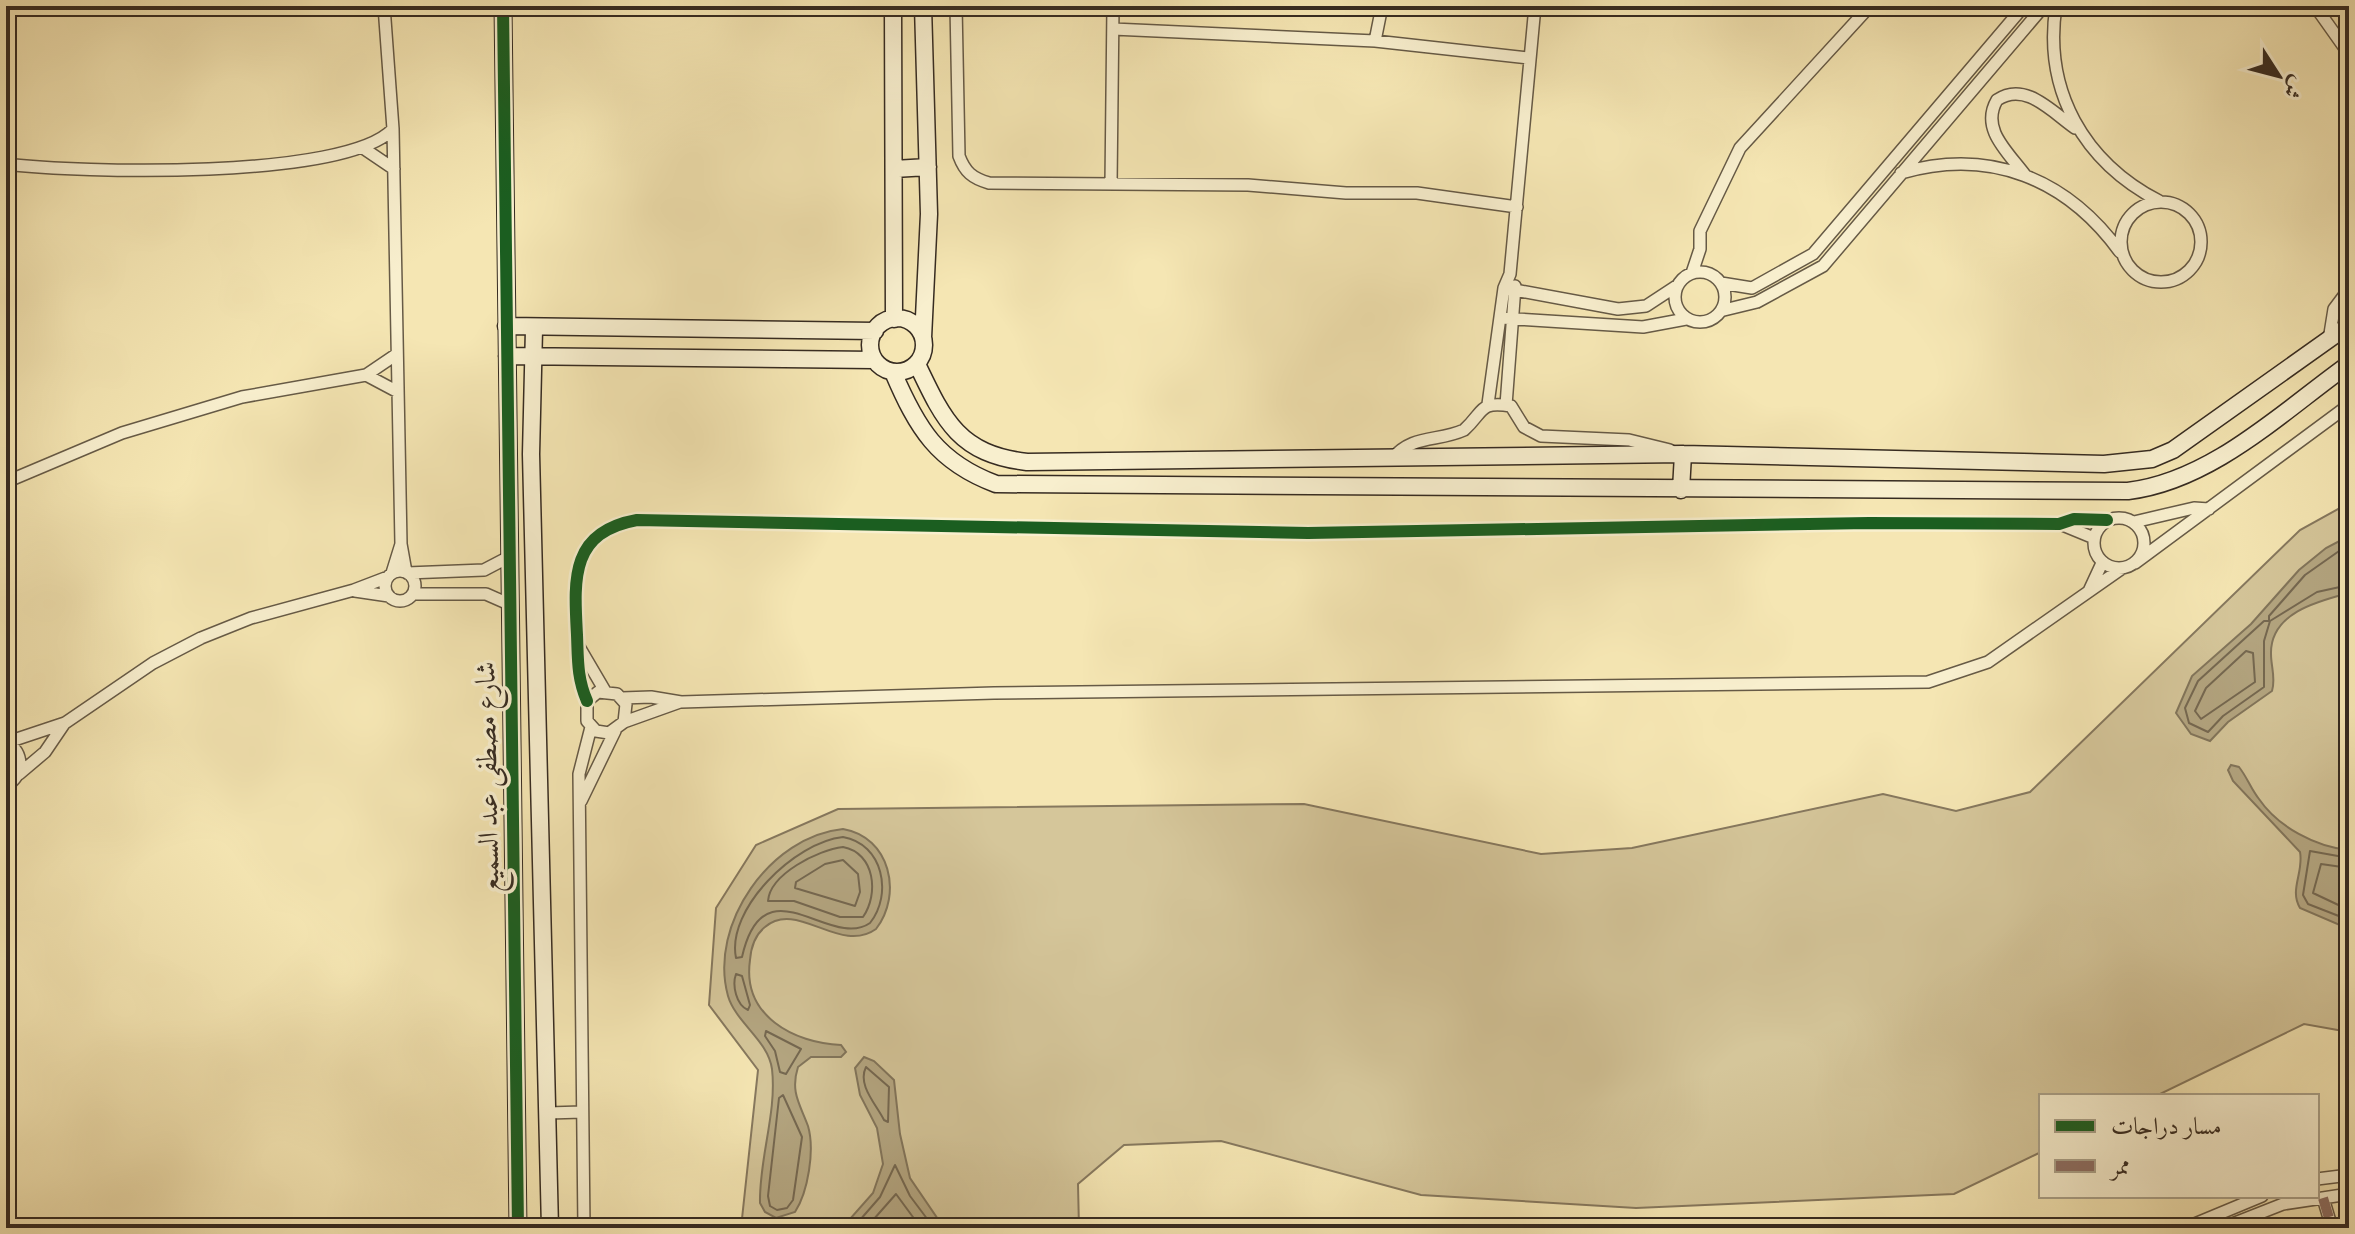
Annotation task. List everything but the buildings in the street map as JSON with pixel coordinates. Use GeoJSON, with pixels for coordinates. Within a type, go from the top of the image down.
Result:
{"type":"FeatureCollection","features":[{"type":"Feature","properties":{"kind":"street"},"geometry":{"type":"LineString","coordinates":[[384,6],[393,129],[401,544],[407,572],[414,582],[413,594]]}},
{"type":"Feature","properties":{"kind":"street","name":"شارع مصطفى عبد السميع"},"geometry":{"type":"LineString","coordinates":[[503,6],[518,1222]]}},
{"type":"Feature","properties":{"kind":"street"},"geometry":{"type":"LineString","coordinates":[[893,6],[894,319]]}},
{"type":"Feature","properties":{"kind":"street"},"geometry":{"type":"LineString","coordinates":[[893,372],[908,370],[917,364],[923,353],[928,167],[923,6]]}},
{"type":"Feature","properties":{"kind":"street"},"geometry":{"type":"LineString","coordinates":[[956,6],[959,156],[964,169],[975,179],[989,183],[1248,185],[1346,193],[1417,193],[1517,207]]}},
{"type":"Feature","properties":{"kind":"street"},"geometry":{"type":"LineString","coordinates":[[1111,184],[1113,6]]}},
{"type":"Feature","properties":{"kind":"street"},"geometry":{"type":"LineString","coordinates":[[1375,41],[1382,6]]}},
{"type":"Feature","properties":{"kind":"street"},"geometry":{"type":"LineString","coordinates":[[1506,405],[1515,320],[1510,274],[1535,6]]}},
{"type":"Feature","properties":{"kind":"street"},"geometry":{"type":"LineString","coordinates":[[1510,289],[1555,300],[1618,309],[1646,306],[1678,285],[1692,273],[1700,249],[1700,231],[1740,148],[1870,6]]}},
{"type":"Feature","properties":{"kind":"street"},"geometry":{"type":"LineString","coordinates":[[1692,273],[1709,273],[1721,283],[1752,288],[1813,254],[2024,6]]}},
{"type":"Feature","properties":{"kind":"street"},"geometry":{"type":"LineString","coordinates":[[1501,318],[1643,327],[1686,319],[1701,323],[1724,310],[1757,302],[1791,287],[1823,266],[2044,6]]}},
{"type":"Feature","properties":{"kind":"street"},"geometry":{"type":"LineString","coordinates":[[2056,6],[2053,53],[2057,80],[2078,131]]}},
{"type":"Feature","properties":{"kind":"street"},"geometry":{"type":"LineString","coordinates":[[2315,6],[2349,54]]}},
{"type":"Feature","properties":{"kind":"street"},"geometry":{"type":"LineString","coordinates":[[2339,6],[2349,20]]}},
{"type":"Feature","properties":{"kind":"street"},"geometry":{"type":"LineString","coordinates":[[1113,29],[1375,41],[1529,58]]}},
{"type":"Feature","properties":{"kind":"street"},"geometry":{"type":"LineString","coordinates":[[1901,173],[1963,164],[2025,175],[2054,188],[2080,206],[2136,274],[2148,281],[2173,281],[2194,266],[2200,254],[2200,229],[2184,209],[2160,201],[2114,172],[2078,131],[2029,95],[2006,94],[1997,100],[1990,122],[1993,133],[2025,175]]}},
{"type":"Feature","properties":{"kind":"street"},"geometry":{"type":"LineString","coordinates":[[6,164],[77,170],[180,171],[295,160],[363,148],[384,138],[393,129]]}},
{"type":"Feature","properties":{"kind":"street"},"geometry":{"type":"LineString","coordinates":[[363,148],[394,169]]}},
{"type":"Feature","properties":{"kind":"street"},"geometry":{"type":"LineString","coordinates":[[894,169],[928,167]]}},
{"type":"Feature","properties":{"kind":"street"},"geometry":{"type":"LineString","coordinates":[[2121,254],[2123,229],[2128,218],[2148,204],[2160,201]]}},
{"type":"Feature","properties":{"kind":"street"},"geometry":{"type":"LineString","coordinates":[[1721,283],[1724,310]]}},
{"type":"Feature","properties":{"kind":"street"},"geometry":{"type":"LineString","coordinates":[[1678,285],[1676,301],[1686,319]]}},
{"type":"Feature","properties":{"kind":"street"},"geometry":{"type":"LineString","coordinates":[[1392,459],[1401,448],[1414,441],[1464,430],[1488,404],[1501,318],[1510,289]]}},
{"type":"Feature","properties":{"kind":"street"},"geometry":{"type":"LineString","coordinates":[[2329,340],[2334,309],[2349,289]]}},
{"type":"Feature","properties":{"kind":"street"},"geometry":{"type":"LineString","coordinates":[[506,326],[534,329],[875,331],[894,319],[915,325],[923,338]]}},
{"type":"Feature","properties":{"kind":"street"},"geometry":{"type":"LineString","coordinates":[[917,364],[943,418],[960,437],[980,451],[1003,459],[1298,460],[1683,454],[2104,464],[2152,459],[2173,450],[2349,325]]}},
{"type":"Feature","properties":{"kind":"street","name":"شارع مصطفى عبد السميع"},"geometry":{"type":"LineString","coordinates":[[534,329],[531,502],[550,1228]]}},
{"type":"Feature","properties":{"kind":"street"},"geometry":{"type":"LineString","coordinates":[[874,360],[870,345],[875,331]]}},
{"type":"Feature","properties":{"kind":"street"},"geometry":{"type":"LineString","coordinates":[[6,482],[78,449],[181,414],[257,394],[366,375],[397,354]]}},
{"type":"Feature","properties":{"kind":"street"},"geometry":{"type":"LineString","coordinates":[[507,356],[874,360],[893,372],[909,409],[945,457],[969,474],[996,484],[1681,490],[2145,489],[2175,481],[2228,450],[2349,364]]}},
{"type":"Feature","properties":{"kind":"street"},"geometry":{"type":"LineString","coordinates":[[366,375],[398,392]]}},
{"type":"Feature","properties":{"kind":"street"},"geometry":{"type":"LineString","coordinates":[[1488,404],[1513,407],[1524,427],[1541,436],[1629,440],[1683,454]]}},
{"type":"Feature","properties":{"kind":"street"},"geometry":{"type":"LineString","coordinates":[[577,644],[605,691],[622,698],[651,697],[681,702],[994,693],[1928,682],[1988,662],[2121,569],[2135,563],[2349,405]]}},
{"type":"Feature","properties":{"kind":"street"},"geometry":{"type":"LineString","coordinates":[[1681,490],[1683,454]]}},
{"type":"Feature","properties":{"kind":"street"},"geometry":{"type":"LineString","coordinates":[[1298,460],[1298,488]]}},
{"type":"Feature","properties":{"kind":"street"},"geometry":{"type":"LineString","coordinates":[[681,702],[602,733],[591,727],[585,715],[587,701],[579,677],[574,582],[581,558],[601,532],[614,524],[637,520],[1308,533],[1869,523],[2059,524],[2074,519],[2118,518],[2134,522],[2182,510],[2209,509]]}},
{"type":"Feature","properties":{"kind":"street"},"geometry":{"type":"LineString","coordinates":[[2107,520],[2094,538],[2095,554],[2102,563],[2121,569]]}},
{"type":"Feature","properties":{"kind":"street"},"geometry":{"type":"LineString","coordinates":[[2134,522],[2144,543],[2135,563]]}},
{"type":"Feature","properties":{"kind":"street"},"geometry":{"type":"LineString","coordinates":[[2059,524],[2094,538]]}},
{"type":"Feature","properties":{"kind":"street"},"geometry":{"type":"LineString","coordinates":[[389,596],[385,587],[401,544]]}},
{"type":"Feature","properties":{"kind":"street"},"geometry":{"type":"LineString","coordinates":[[19,774],[19,756],[7,741],[65,723],[142,670],[201,638],[251,618],[354,590],[390,575],[484,570],[509,557]]}},
{"type":"Feature","properties":{"kind":"street"},"geometry":{"type":"LineString","coordinates":[[2089,592],[2102,563]]}},
{"type":"Feature","properties":{"kind":"street"},"geometry":{"type":"LineString","coordinates":[[354,590],[402,601],[413,594],[486,594],[511,605]]}},
{"type":"Feature","properties":{"kind":"street"},"geometry":{"type":"LineString","coordinates":[[587,701],[605,691]]}},
{"type":"Feature","properties":{"kind":"street"},"geometry":{"type":"LineString","coordinates":[[579,805],[627,710],[622,698]]}},
{"type":"Feature","properties":{"kind":"street"},"geometry":{"type":"LineString","coordinates":[[6,786],[45,752],[65,723]]}},
{"type":"Feature","properties":{"kind":"street"},"geometry":{"type":"LineString","coordinates":[[584,1228],[579,774],[591,727]]}},
{"type":"Feature","properties":{"kind":"street"},"geometry":{"type":"LineString","coordinates":[[548,1113],[582,1112]]}},
{"type":"Feature","properties":{"kind":"street"},"geometry":{"type":"LineString","coordinates":[[2319,1179],[2349,1175]]}},
{"type":"Feature","properties":{"kind":"street"},"geometry":{"type":"LineString","coordinates":[[2222,1228],[2283,1204],[2349,1194]]}},
{"type":"Feature","properties":{"kind":"street"},"geometry":{"type":"LineString","coordinates":[[2185,1228],[2257,1198]]}},
{"type":"Feature","properties":{"kind":"street"},"geometry":{"type":"LineString","coordinates":[[2323,1198],[2332,1228]]}},
{"type":"Feature","properties":{"kind":"street"},"geometry":{"type":"LineString","coordinates":[[518,1222],[536,1223],[550,1210]]}},
{"type":"Feature","properties":{"kind":"shaded area"},"geometry":{"type":"Polygon","coordinates":[[[2349,503],[2349,1032],[2304,1024],[2160,1094],[2039,1094],[2039,1153],[1954,1194],[1636,1208],[1421,1195],[1221,1141],[1124,1145],[1078,1184],[1079,1228],[741,1228],[758,1070],[709,1005],[716,908],[756,845],[838,809],[1304,804],[1541,854],[1632,848],[1883,794],[1956,811],[2030,792],[2300,530],[2349,503]]]}},
{"type":"Feature","properties":{"kind":"water"},"geometry":{"type":"Polygon","coordinates":[[[2349,536],[2349,593],[2310,605],[2278,628],[2271,654],[2272,691],[2228,722],[2210,741],[2191,734],[2176,713],[2192,676],[2251,624],[2299,570],[2326,548],[2349,536]]]}},
{"type":"Feature","properties":{"kind":"water"},"geometry":{"type":"Polygon","coordinates":[[[2231,765],[2239,767],[2267,809],[2287,827],[2324,845],[2349,850],[2349,929],[2300,908],[2296,888],[2300,852],[2233,781],[2228,770],[2231,765]]]}},
{"type":"Feature","properties":{"kind":"water"},"geometry":{"type":"Polygon","coordinates":[[[843,829],[859,834],[872,843],[887,869],[889,900],[876,929],[862,935],[848,936],[805,922],[777,920],[759,934],[751,955],[750,980],[754,997],[763,1011],[789,1032],[806,1039],[841,1045],[846,1052],[841,1057],[811,1057],[798,1067],[795,1084],[810,1136],[809,1170],[804,1194],[795,1212],[776,1218],[765,1212],[760,1203],[772,1102],[772,1069],[765,1049],[738,1015],[728,996],[724,968],[727,941],[737,913],[751,888],[770,866],[792,848],[817,835],[843,829]]]}},
{"type":"Feature","properties":{"kind":"water"},"geometry":{"type":"Polygon","coordinates":[[[864,1057],[874,1061],[894,1080],[900,1134],[910,1178],[944,1228],[842,1228],[873,1193],[883,1164],[877,1128],[860,1095],[855,1068],[864,1057]]]}},
{"type":"Feature","properties":{"kind":"marked path"},"geometry":{"type":"LineString","coordinates":[[2323,1198],[2332,1228]]}},
{"type":"Feature","properties":{"kind":"cycle path"},"geometry":{"type":"LineString","coordinates":[[503,6],[518,1228]]}},
{"type":"Feature","properties":{"kind":"cycle path"},"geometry":{"type":"LineString","coordinates":[[587,701],[578,652],[576,595],[581,561],[599,535],[615,526],[637,520],[1308,533],[1869,523],[2059,524],[2074,519],[2107,520]]}}]}
